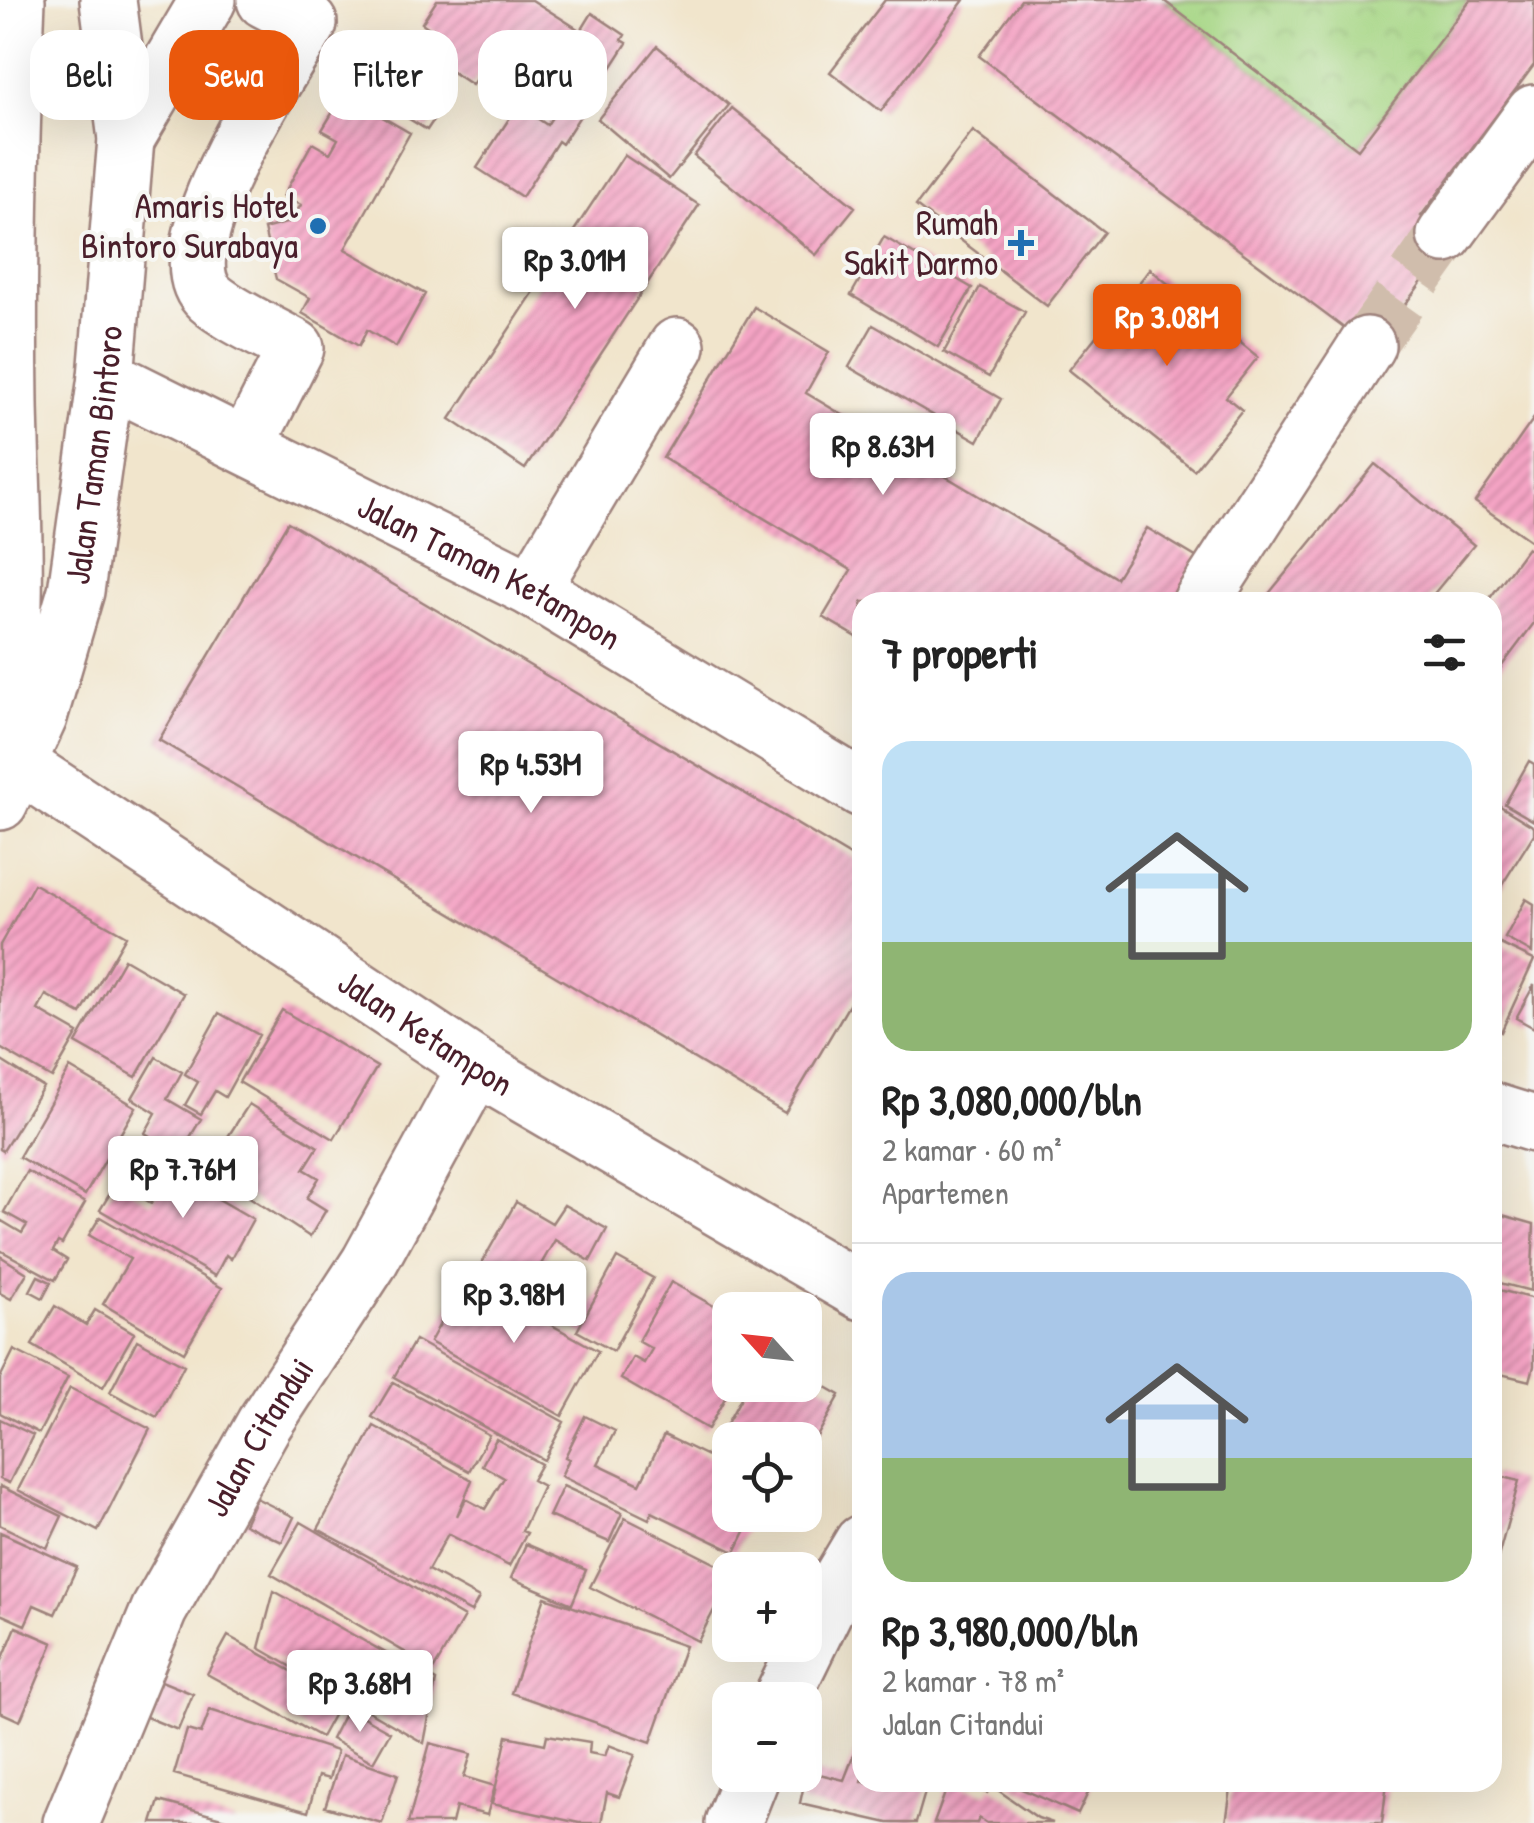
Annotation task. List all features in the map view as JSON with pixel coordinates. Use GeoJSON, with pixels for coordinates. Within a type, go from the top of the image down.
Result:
{"type":"FeatureCollection","features":[{"type":"Feature","properties":{"kind":"street","name":"Jalan Taman Bintoro"},"geometry":{"type":"LineString","coordinates":[[5,762],[12,653],[6,598],[4,218],[17,0]]}},
{"type":"Feature","properties":{"kind":"street","name":"Jalan Taman Bintoro"},"geometry":{"type":"LineString","coordinates":[[5,762],[54,674],[76,591],[106,377],[126,139],[108,0]]}},
{"type":"Feature","properties":{"kind":"street","name":"Jalan Taman Bintoro"},"geometry":{"type":"LineString","coordinates":[[126,139],[208,0]]}},
{"type":"Feature","properties":{"kind":"street"},"geometry":{"type":"LineString","coordinates":[[246,446],[296,348],[208,297],[195,270],[200,230],[222,176],[309,23],[265,0]]}},
{"type":"Feature","properties":{"kind":"street"},"geometry":{"type":"LineString","coordinates":[[1446,235],[1534,113]]}},
{"type":"Feature","properties":{"kind":"street"},"geometry":{"type":"LineString","coordinates":[[1207,592],[1367,345]]}},
{"type":"Feature","properties":{"kind":"street"},"geometry":{"type":"LineString","coordinates":[[532,589],[678,346]]}},
{"type":"Feature","properties":{"kind":"street","name":"Jalan Taman Ketampon"},"geometry":{"type":"LineString","coordinates":[[106,377],[532,589],[852,783]]}},
{"type":"Feature","properties":{"kind":"street"},"geometry":{"type":"LineString","coordinates":[[6,598],[76,591]]}},
{"type":"Feature","properties":{"kind":"street","name":"Jalan Ketampon"},"geometry":{"type":"LineString","coordinates":[[5,762],[476,1067],[852,1286]]}},
{"type":"Feature","properties":{"kind":"street","name":"Jalan Citandui"},"geometry":{"type":"LineString","coordinates":[[71,1823],[158,1610],[264,1424],[369,1262],[476,1067]]}},
{"type":"Feature","properties":{"kind":"street"},"geometry":{"type":"LineString","coordinates":[[1502,1114],[1534,1124]]}},
{"type":"Feature","properties":{"kind":"street"},"geometry":{"type":"LineString","coordinates":[[790,1682],[852,1560]]}},
{"type":"Feature","properties":{"kind":"street"},"geometry":{"type":"LineString","coordinates":[[733,1823],[745,1792]]}},
{"type":"Feature","properties":{"kind":"green space"},"geometry":{"type":"Polygon","coordinates":[[[1163,0],[1470,0],[1358,149],[1163,0]]]}},
{"type":"Feature","properties":{"kind":"building"},"geometry":{"type":"Polygon","coordinates":[[[437,0],[532,0],[579,30],[478,30],[478,76],[472,85],[458,76],[458,30],[432,30],[422,23],[437,0]]]}},
{"type":"Feature","properties":{"kind":"building"},"geometry":{"type":"Polygon","coordinates":[[[885,0],[964,0],[881,111],[830,72],[885,0]]]}},
{"type":"Feature","properties":{"kind":"building"},"geometry":{"type":"Polygon","coordinates":[[[1021,0],[1163,0],[1358,149],[1470,0],[1534,0],[1534,65],[1421,216],[1453,240],[1372,349],[979,56],[1021,0]]]}},
{"type":"Feature","properties":{"kind":"building"},"geometry":{"type":"Polygon","coordinates":[[[592,13],[625,35],[622,40],[627,43],[607,74],[607,30],[582,30],[592,13]]]}},
{"type":"Feature","properties":{"kind":"building"},"geometry":{"type":"Polygon","coordinates":[[[657,46],[729,105],[669,179],[599,120],[607,120],[607,108],[657,46]]]}},
{"type":"Feature","properties":{"kind":"building"},"geometry":{"type":"Polygon","coordinates":[[[732,108],[855,207],[816,255],[694,156],[732,108]]]}},
{"type":"Feature","properties":{"kind":"building","name":"Amaris Hotel Bintoro Surabaya"},"geometry":{"type":"Polygon","coordinates":[[[328,120],[387,120],[410,133],[345,249],[425,294],[396,347],[367,330],[359,346],[302,313],[310,298],[276,279],[264,229],[290,222],[301,205],[283,196],[312,143],[330,153],[338,139],[322,130],[328,120]]]}},
{"type":"Feature","properties":{"kind":"building"},"geometry":{"type":"Polygon","coordinates":[[[411,120],[434,120],[427,130],[411,120]]]}},
{"type":"Feature","properties":{"kind":"building"},"geometry":{"type":"Polygon","coordinates":[[[508,120],[540,120],[547,125],[550,120],[577,120],[562,144],[558,141],[522,197],[477,168],[508,120]]]}},
{"type":"Feature","properties":{"kind":"building"},"geometry":{"type":"Polygon","coordinates":[[[973,131],[1104,232],[1047,306],[916,206],[973,131]]]}},
{"type":"Feature","properties":{"kind":"building"},"geometry":{"type":"Polygon","coordinates":[[[624,155],[699,205],[525,469],[450,419],[624,155]]]}},
{"type":"Feature","properties":{"kind":"building"},"geometry":{"type":"Polygon","coordinates":[[[884,237],[972,288],[938,347],[851,295],[884,237]]]}},
{"type":"Feature","properties":{"kind":"building"},"geometry":{"type":"Polygon","coordinates":[[[1150,269],[1258,357],[1226,397],[1242,410],[1194,470],[1069,370],[1150,269]]]}},
{"type":"Feature","properties":{"kind":"building"},"geometry":{"type":"Polygon","coordinates":[[[980,287],[1025,312],[989,377],[944,352],[980,287]]]}},
{"type":"Feature","properties":{"kind":"building"},"geometry":{"type":"Polygon","coordinates":[[[754,307],[829,352],[806,393],[1116,578],[1147,528],[1209,565],[1192,592],[852,592],[852,634],[823,617],[851,570],[663,458],[754,307]]]}},
{"type":"Feature","properties":{"kind":"building"},"geometry":{"type":"Polygon","coordinates":[[[873,325],[1001,399],[978,441],[849,367],[873,325]]]}},
{"type":"Feature","properties":{"kind":"building"},"geometry":{"type":"Polygon","coordinates":[[[1534,418],[1534,543],[1475,502],[1534,418]]]}},
{"type":"Feature","properties":{"kind":"building"},"geometry":{"type":"Polygon","coordinates":[[[1375,464],[1474,545],[1435,592],[1270,592],[1375,464]]]}},
{"type":"Feature","properties":{"kind":"building"},"geometry":{"type":"Polygon","coordinates":[[[288,522],[852,857],[852,1000],[785,1113],[159,740],[288,522]]]}},
{"type":"Feature","properties":{"kind":"building"},"geometry":{"type":"Polygon","coordinates":[[[1527,548],[1534,553],[1534,623],[1502,666],[1502,592],[1494,592],[1527,548]]]}},
{"type":"Feature","properties":{"kind":"building"},"geometry":{"type":"Polygon","coordinates":[[[1529,761],[1534,764],[1534,821],[1505,804],[1529,761]]]}},
{"type":"Feature","properties":{"kind":"building"},"geometry":{"type":"Polygon","coordinates":[[[1502,807],[1534,827],[1534,834],[1502,885],[1502,807]]]}},
{"type":"Feature","properties":{"kind":"building"},"geometry":{"type":"Polygon","coordinates":[[[34,884],[126,936],[81,1014],[46,995],[38,1010],[78,1033],[52,1078],[0,1048],[0,945],[34,884]]]}},
{"type":"Feature","properties":{"kind":"building"},"geometry":{"type":"Polygon","coordinates":[[[1526,899],[1534,904],[1532,953],[1505,938],[1526,899]]]}},
{"type":"Feature","properties":{"kind":"building"},"geometry":{"type":"Polygon","coordinates":[[[1502,945],[1534,960],[1502,1030],[1502,945]]]}},
{"type":"Feature","properties":{"kind":"building"},"geometry":{"type":"Polygon","coordinates":[[[124,959],[184,994],[136,1077],[76,1043],[124,959]]]}},
{"type":"Feature","properties":{"kind":"building"},"geometry":{"type":"Polygon","coordinates":[[[1534,985],[1534,1028],[1516,1018],[1534,985]]]}},
{"type":"Feature","properties":{"kind":"building"},"geometry":{"type":"Polygon","coordinates":[[[282,1010],[377,1067],[334,1139],[239,1082],[282,1010]]]}},
{"type":"Feature","properties":{"kind":"building"},"geometry":{"type":"Polygon","coordinates":[[[219,1013],[259,1035],[225,1097],[215,1091],[201,1114],[185,1105],[198,1082],[185,1074],[219,1013]]]}},
{"type":"Feature","properties":{"kind":"building"},"geometry":{"type":"Polygon","coordinates":[[[156,1057],[182,1072],[167,1099],[201,1119],[180,1154],[145,1133],[156,1113],[132,1098],[156,1057]]]}},
{"type":"Feature","properties":{"kind":"building"},"geometry":{"type":"Polygon","coordinates":[[[0,1060],[43,1087],[3,1151],[0,1149],[0,1060]]]}},
{"type":"Feature","properties":{"kind":"building"},"geometry":{"type":"Polygon","coordinates":[[[70,1068],[136,1107],[85,1195],[19,1157],[70,1068]]]}},
{"type":"Feature","properties":{"kind":"building"},"geometry":{"type":"Polygon","coordinates":[[[249,1104],[318,1147],[304,1169],[319,1178],[307,1198],[326,1210],[310,1237],[207,1169],[249,1104]]]}},
{"type":"Feature","properties":{"kind":"building"},"geometry":{"type":"Polygon","coordinates":[[[27,1171],[85,1203],[62,1244],[58,1242],[53,1251],[67,1260],[55,1280],[0,1250],[0,1220],[22,1233],[27,1225],[4,1212],[27,1171]]]}},
{"type":"Feature","properties":{"kind":"building"},"geometry":{"type":"Polygon","coordinates":[[[170,1171],[253,1219],[231,1259],[226,1255],[215,1276],[100,1210],[117,1182],[151,1203],[170,1171]]]}},
{"type":"Feature","properties":{"kind":"building"},"geometry":{"type":"Polygon","coordinates":[[[516,1202],[552,1223],[564,1205],[607,1229],[590,1261],[555,1240],[520,1301],[475,1275],[516,1202]]]}},
{"type":"Feature","properties":{"kind":"building"},"geometry":{"type":"Polygon","coordinates":[[[1502,1215],[1534,1224],[1531,1291],[1502,1284],[1502,1215]]]}},
{"type":"Feature","properties":{"kind":"building"},"geometry":{"type":"Polygon","coordinates":[[[100,1217],[222,1288],[184,1352],[103,1304],[130,1259],[89,1235],[100,1217]]]}},
{"type":"Feature","properties":{"kind":"building"},"geometry":{"type":"Polygon","coordinates":[[[0,1256],[27,1273],[11,1299],[0,1293],[0,1256]]]}},
{"type":"Feature","properties":{"kind":"building"},"geometry":{"type":"Polygon","coordinates":[[[617,1258],[653,1278],[613,1351],[577,1331],[617,1258]]]}},
{"type":"Feature","properties":{"kind":"building"},"geometry":{"type":"Polygon","coordinates":[[[38,1276],[51,1282],[43,1298],[30,1291],[38,1276]]]}},
{"type":"Feature","properties":{"kind":"building"},"geometry":{"type":"Polygon","coordinates":[[[466,1277],[598,1351],[562,1416],[430,1342],[466,1277]]]}},
{"type":"Feature","properties":{"kind":"building"},"geometry":{"type":"Polygon","coordinates":[[[671,1282],[712,1305],[712,1402],[723,1402],[708,1429],[621,1379],[633,1357],[644,1363],[652,1349],[638,1341],[671,1282]]]}},
{"type":"Feature","properties":{"kind":"building"},"geometry":{"type":"Polygon","coordinates":[[[1502,1291],[1534,1299],[1534,1366],[1530,1381],[1502,1374],[1502,1291]]]}},
{"type":"Feature","properties":{"kind":"building"},"geometry":{"type":"Polygon","coordinates":[[[55,1306],[86,1325],[95,1310],[134,1333],[103,1387],[32,1345],[55,1306]]]}},
{"type":"Feature","properties":{"kind":"building"},"geometry":{"type":"Polygon","coordinates":[[[137,1340],[184,1365],[157,1417],[110,1392],[137,1340]]]}},
{"type":"Feature","properties":{"kind":"building"},"geometry":{"type":"Polygon","coordinates":[[[415,1340],[564,1422],[544,1460],[394,1377],[415,1340]]]}},
{"type":"Feature","properties":{"kind":"building"},"geometry":{"type":"Polygon","coordinates":[[[14,1350],[68,1377],[39,1433],[0,1413],[0,1378],[14,1350]]]}},
{"type":"Feature","properties":{"kind":"building"},"geometry":{"type":"Polygon","coordinates":[[[393,1382],[489,1435],[469,1471],[372,1417],[393,1382]]]}},
{"type":"Feature","properties":{"kind":"building"},"geometry":{"type":"Polygon","coordinates":[[[822,1385],[840,1395],[822,1427],[822,1422],[728,1422],[739,1402],[822,1402],[822,1385]]]}},
{"type":"Feature","properties":{"kind":"building"},"geometry":{"type":"Polygon","coordinates":[[[70,1388],[150,1429],[98,1531],[18,1490],[70,1388]]]}},
{"type":"Feature","properties":{"kind":"building"},"geometry":{"type":"Polygon","coordinates":[[[585,1416],[615,1431],[598,1464],[640,1484],[664,1435],[712,1458],[712,1532],[745,1532],[735,1552],[652,1512],[649,1519],[561,1476],[569,1459],[565,1457],[585,1416]]]}},
{"type":"Feature","properties":{"kind":"building"},"geometry":{"type":"Polygon","coordinates":[[[0,1419],[33,1435],[9,1483],[0,1479],[0,1419]]]}},
{"type":"Feature","properties":{"kind":"building"},"geometry":{"type":"Polygon","coordinates":[[[374,1426],[472,1480],[457,1516],[466,1499],[485,1509],[504,1478],[482,1465],[496,1439],[541,1464],[532,1480],[543,1486],[522,1531],[527,1533],[509,1566],[448,1534],[428,1570],[479,1598],[471,1612],[318,1529],[374,1426]]]}},
{"type":"Feature","properties":{"kind":"building"},"geometry":{"type":"Polygon","coordinates":[[[1502,1477],[1519,1481],[1502,1543],[1502,1477]]]}},
{"type":"Feature","properties":{"kind":"building"},"geometry":{"type":"Polygon","coordinates":[[[0,1486],[62,1516],[47,1548],[0,1525],[0,1486]]]}},
{"type":"Feature","properties":{"kind":"building"},"geometry":{"type":"Polygon","coordinates":[[[563,1486],[622,1513],[609,1542],[549,1516],[563,1486]]]}},
{"type":"Feature","properties":{"kind":"building"},"geometry":{"type":"Polygon","coordinates":[[[256,1498],[294,1517],[282,1542],[244,1524],[256,1498]]]}},
{"type":"Feature","properties":{"kind":"building"},"geometry":{"type":"Polygon","coordinates":[[[625,1518],[712,1562],[712,1614],[698,1641],[590,1587],[625,1518]]]}},
{"type":"Feature","properties":{"kind":"building"},"geometry":{"type":"Polygon","coordinates":[[[301,1522],[464,1617],[434,1669],[271,1574],[301,1522]]]}},
{"type":"Feature","properties":{"kind":"building"},"geometry":{"type":"Polygon","coordinates":[[[0,1532],[77,1567],[55,1614],[34,1605],[25,1625],[0,1614],[0,1532]]]}},
{"type":"Feature","properties":{"kind":"building"},"geometry":{"type":"Polygon","coordinates":[[[526,1544],[586,1570],[572,1604],[511,1578],[526,1544]]]}},
{"type":"Feature","properties":{"kind":"building"},"geometry":{"type":"Polygon","coordinates":[[[274,1591],[436,1681],[424,1743],[259,1648],[274,1591]]]}},
{"type":"Feature","properties":{"kind":"building"},"geometry":{"type":"Polygon","coordinates":[[[545,1597],[685,1646],[651,1742],[511,1693],[545,1597]]]}},
{"type":"Feature","properties":{"kind":"building"},"geometry":{"type":"Polygon","coordinates":[[[16,1627],[53,1643],[20,1721],[0,1712],[0,1665],[16,1627]]]}},
{"type":"Feature","properties":{"kind":"building"},"geometry":{"type":"Polygon","coordinates":[[[228,1636],[342,1699],[321,1737],[207,1674],[228,1636]]]}},
{"type":"Feature","properties":{"kind":"building"},"geometry":{"type":"Polygon","coordinates":[[[154,1678],[193,1694],[178,1730],[139,1714],[154,1678]]]}},
{"type":"Feature","properties":{"kind":"building"},"geometry":{"type":"Polygon","coordinates":[[[347,1708],[390,1732],[373,1762],[331,1739],[347,1708]]]}},
{"type":"Feature","properties":{"kind":"building"},"geometry":{"type":"Polygon","coordinates":[[[210,1710],[337,1751],[329,1779],[318,1776],[308,1812],[174,1774],[187,1730],[201,1734],[210,1710]]]}},
{"type":"Feature","properties":{"kind":"building"},"geometry":{"type":"Polygon","coordinates":[[[547,1735],[590,1742],[589,1753],[605,1756],[609,1745],[635,1755],[619,1797],[607,1793],[601,1823],[579,1823],[492,1804],[507,1736],[545,1744],[547,1735]]]}},
{"type":"Feature","properties":{"kind":"building"},"geometry":{"type":"Polygon","coordinates":[[[430,1743],[471,1754],[464,1777],[495,1786],[487,1815],[456,1807],[452,1823],[408,1823],[430,1743]]]}},
{"type":"Feature","properties":{"kind":"building"},"geometry":{"type":"Polygon","coordinates":[[[342,1755],[398,1774],[382,1823],[325,1807],[342,1755]]]}},
{"type":"Feature","properties":{"kind":"building"},"geometry":{"type":"Polygon","coordinates":[[[852,1760],[852,1792],[925,1792],[916,1823],[888,1823],[800,1803],[802,1792],[822,1792],[822,1775],[844,1780],[852,1760]]]}},
{"type":"Feature","properties":{"kind":"building"},"geometry":{"type":"Polygon","coordinates":[[[945,1792],[1001,1792],[1038,1818],[1053,1823],[987,1823],[979,1818],[977,1823],[934,1823],[945,1792]]]}},
{"type":"Feature","properties":{"kind":"building"},"geometry":{"type":"Polygon","coordinates":[[[1028,1792],[1088,1792],[1078,1814],[1028,1792]]]}},
{"type":"Feature","properties":{"kind":"building"},"geometry":{"type":"Polygon","coordinates":[[[1231,1792],[1386,1792],[1382,1823],[1226,1823],[1231,1792]]]}},
{"type":"Feature","properties":{"kind":"building"},"geometry":{"type":"Polygon","coordinates":[[[159,1801],[236,1822],[236,1823],[152,1823],[159,1801]]]}},
{"type":"Feature","properties":{"kind":"tunnel"},"geometry":{"type":"LineString","coordinates":[[1367,345],[1445,235]]}},
{"type":"Feature","properties":{"kind":"place","name":"Amaris Hotel Bintoro Surabaya"},"geometry":{"type":"Point","coordinates":[318,226]}},
{"type":"Feature","properties":{"kind":"place","name":"Rumah Sakit Darmo"},"geometry":{"type":"Point","coordinates":[1021,243]}}]}
